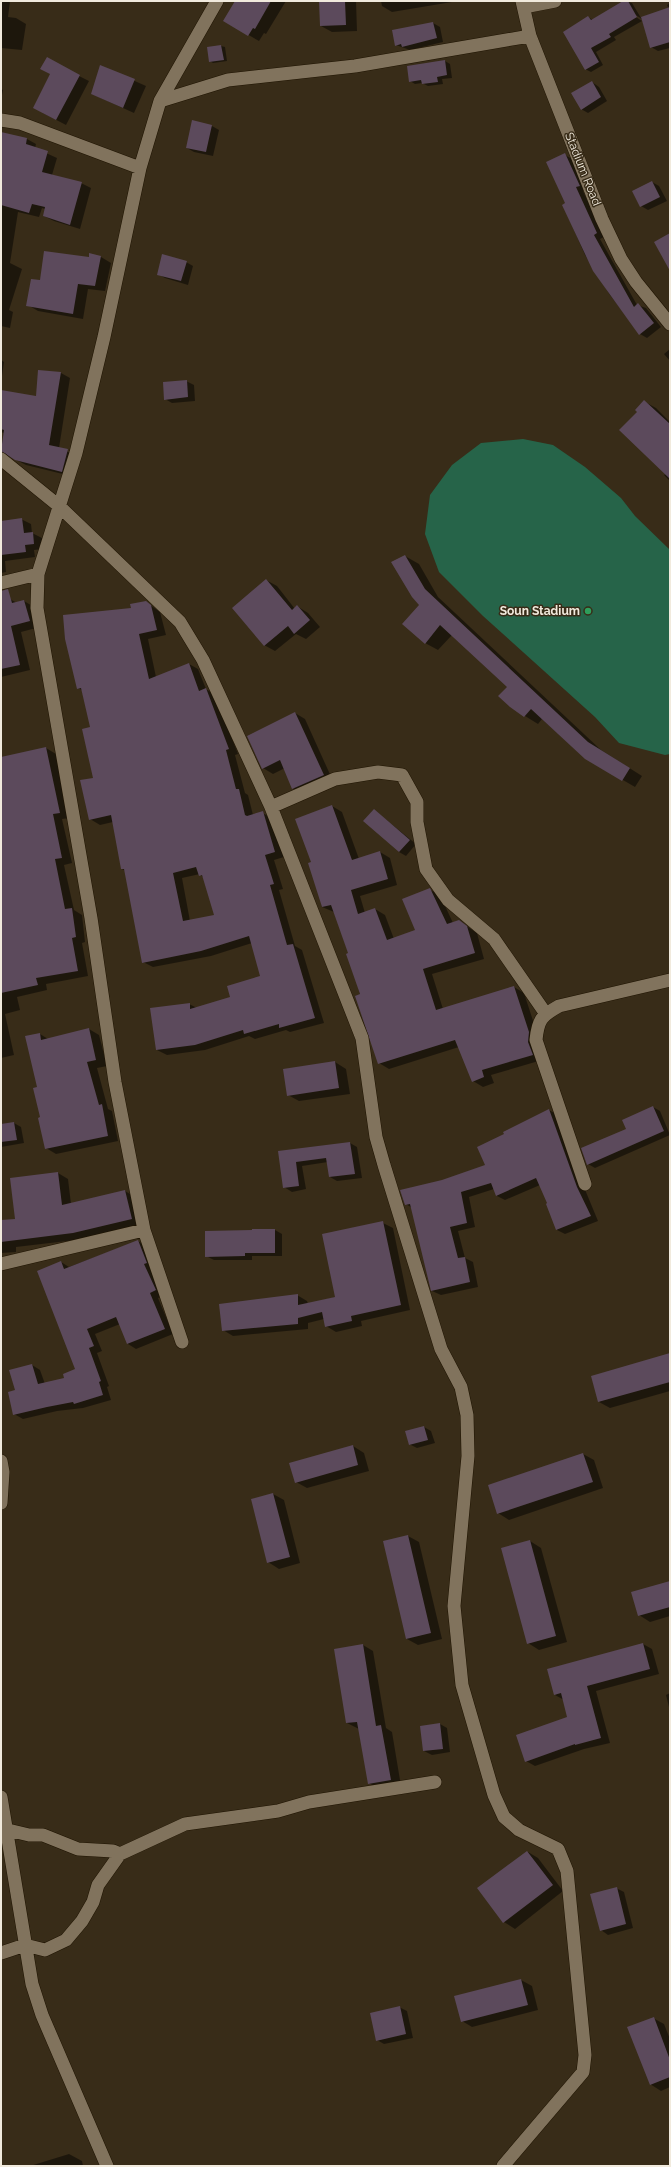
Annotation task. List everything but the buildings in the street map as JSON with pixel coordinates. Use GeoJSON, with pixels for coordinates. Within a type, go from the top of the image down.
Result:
{"type":"FeatureCollection","features":[{"type":"Feature","properties":{"kind":"street"},"geometry":{"type":"LineString","coordinates":[[182,1342],[144,1230],[115,1082],[91,918],[37,608],[38,574],[76,453],[95,376],[140,168],[160,101],[217,1]]}},
{"type":"Feature","properties":{"kind":"street"},"geometry":{"type":"LineString","coordinates":[[523,4],[555,1]]}},
{"type":"Feature","properties":{"kind":"street","name":"Stadium Road"},"geometry":{"type":"LineString","coordinates":[[523,4],[530,36],[602,219],[621,259],[636,282],[670,324]]}},
{"type":"Feature","properties":{"kind":"street"},"geometry":{"type":"LineString","coordinates":[[160,101],[228,80],[355,66],[530,36]]}},
{"type":"Feature","properties":{"kind":"street"},"geometry":{"type":"LineString","coordinates":[[1,120],[20,123],[140,168]]}},
{"type":"Feature","properties":{"kind":"street"},"geometry":{"type":"LineString","coordinates":[[1,460],[59,506],[180,622],[203,660],[271,807],[362,1038],[376,1137],[441,1349],[461,1387],[466,1408],[468,1456],[454,1606],[462,1685],[494,1795],[504,1817],[519,1830],[558,1849],[567,1870],[585,2055],[583,2072],[503,2166]]}},
{"type":"Feature","properties":{"kind":"street"},"geometry":{"type":"LineString","coordinates":[[1,583],[38,574]]}},
{"type":"Feature","properties":{"kind":"street"},"geometry":{"type":"LineString","coordinates":[[271,807],[335,780],[378,772],[402,775],[417,802],[417,822],[426,869],[448,900],[494,939],[546,1014]]}},
{"type":"Feature","properties":{"kind":"street"},"geometry":{"type":"LineString","coordinates":[[585,1184],[536,1040],[538,1023],[546,1014],[559,1006],[670,980]]}},
{"type":"Feature","properties":{"kind":"street"},"geometry":{"type":"LineString","coordinates":[[1,1264],[144,1230]]}},
{"type":"Feature","properties":{"kind":"street"},"geometry":{"type":"LineString","coordinates":[[1,1461],[3,1472],[1,1503]]}},
{"type":"Feature","properties":{"kind":"street"},"geometry":{"type":"LineString","coordinates":[[1,1954],[24,1946],[44,1950],[66,1940],[82,1921],[93,1902],[98,1885],[120,1854],[185,1824],[278,1811],[309,1802],[435,1782]]}},
{"type":"Feature","properties":{"kind":"street"},"geometry":{"type":"LineString","coordinates":[[1,1797],[8,1830],[24,1946],[32,1984],[42,2015],[107,2166]]}},
{"type":"Feature","properties":{"kind":"street"},"geometry":{"type":"LineString","coordinates":[[8,1830],[29,1835],[43,1835],[78,1849],[113,1851],[120,1854]]}},
{"type":"Feature","properties":{"kind":"green space"},"geometry":{"type":"Polygon","coordinates":[[[523,439],[553,445],[585,467],[621,498],[635,516],[670,550],[670,754],[665,755],[619,743],[595,717],[483,616],[439,572],[425,534],[430,495],[452,465],[481,443],[523,439]]]}},
{"type":"Feature","properties":{"kind":"place","name":"Soun Stadium"},"geometry":{"type":"Point","coordinates":[588,611]}}]}
